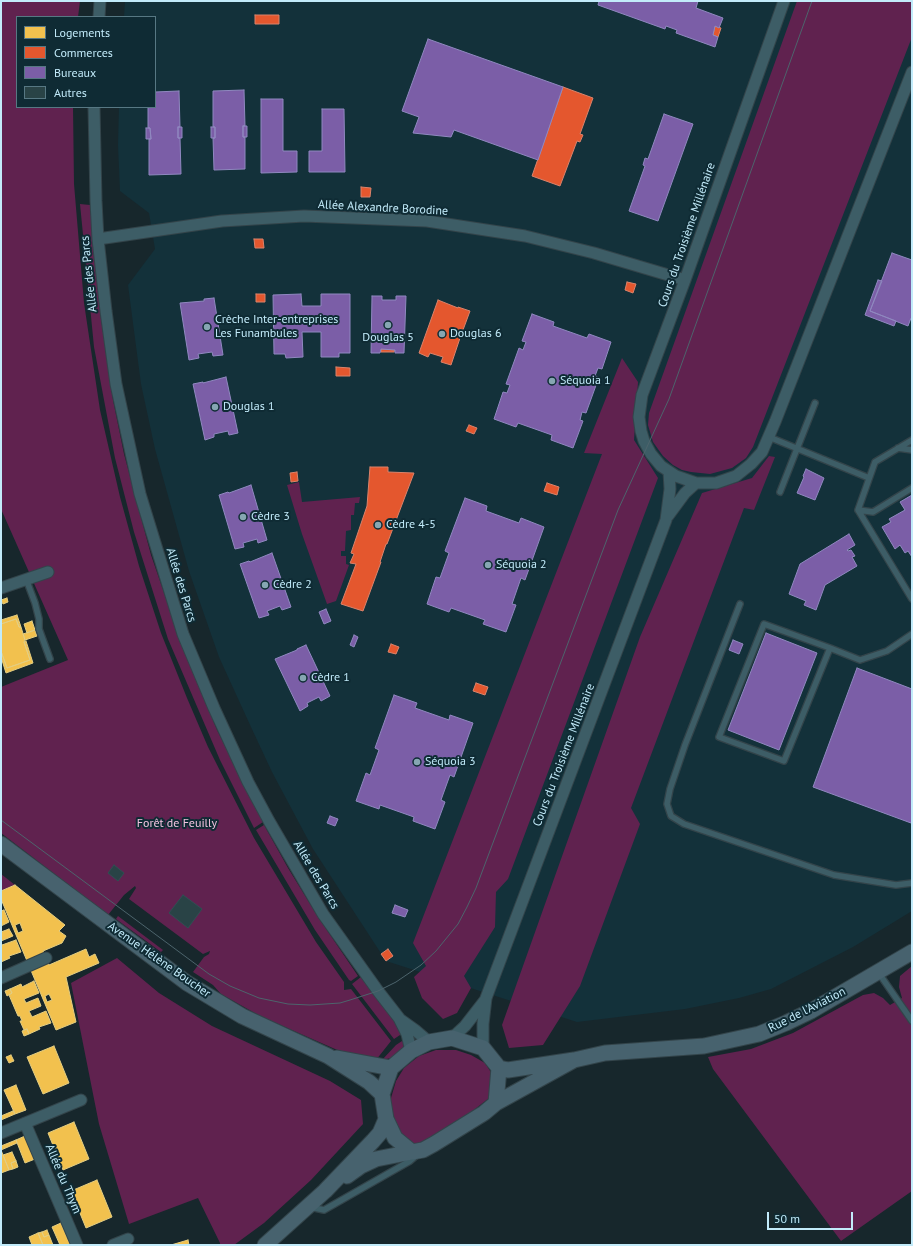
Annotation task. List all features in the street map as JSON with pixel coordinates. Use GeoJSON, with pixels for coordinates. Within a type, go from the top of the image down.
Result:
{"type":"FeatureCollection","features":[{"type":"Feature","properties":{"kind":"street"},"geometry":{"type":"LineString","coordinates":[[99,16],[100,1]]}},
{"type":"Feature","properties":{"kind":"street","name":"Cours du Troisième Millénaire"},"geometry":{"type":"LineString","coordinates":[[784,1],[685,280],[642,395],[639,411],[641,432],[647,448],[655,460],[669,472],[683,479],[696,482],[716,483],[736,476],[751,464],[762,452],[912,72]]}},
{"type":"Feature","properties":{"kind":"street","name":"Allée des Parcs"},"geometry":{"type":"LineString","coordinates":[[94,108],[98,239],[116,384],[140,494],[183,634],[214,708],[248,782],[268,821],[324,914],[378,991],[399,1018],[407,1034],[411,1051]]}},
{"type":"Feature","properties":{"kind":"street","name":"Allée Alexandre Borodine"},"geometry":{"type":"LineString","coordinates":[[98,239],[222,221],[304,216],[427,221],[525,236],[594,253],[685,280]]}},
{"type":"Feature","properties":{"kind":"street","name":"Cours du Troisième Millénaire"},"geometry":{"type":"LineString","coordinates":[[482,1048],[486,998],[666,520],[670,489],[669,472]]}},
{"type":"Feature","properties":{"kind":"street","name":"Cours du Troisième Millénaire"},"geometry":{"type":"LineString","coordinates":[[666,520],[682,497],[696,482]]}},
{"type":"Feature","properties":{"kind":"street"},"geometry":{"type":"LineString","coordinates":[[1,588],[48,572]]}},
{"type":"Feature","properties":{"kind":"street","name":"Avenue Hélène Boucher"},"geometry":{"type":"LineString","coordinates":[[1,844],[187,983],[242,1016],[328,1056],[368,1082],[382,1094]]}},
{"type":"Feature","properties":{"kind":"street","name":"Rue de l'Aviation"},"geometry":{"type":"LineString","coordinates":[[499,1068],[508,1070],[574,1060],[605,1053],[704,1046],[759,1034],[786,1024],[811,1011],[912,952]]}},
{"type":"Feature","properties":{"kind":"street"},"geometry":{"type":"LineString","coordinates":[[1,978],[46,958]]}},
{"type":"Feature","properties":{"kind":"street","name":"Cours du Troisième Millénaire"},"geometry":{"type":"LineString","coordinates":[[452,1038],[465,1026],[486,998]]}},
{"type":"Feature","properties":{"kind":"street","name":"Allée des Parcs"},"geometry":{"type":"LineString","coordinates":[[399,1018],[429,1042]]}},
{"type":"Feature","properties":{"kind":"street"},"geometry":{"type":"LineString","coordinates":[[417,1151],[395,1138],[386,1119],[382,1094],[391,1068],[411,1051],[429,1042],[452,1038],[482,1048],[499,1068],[496,1103]]}},
{"type":"Feature","properties":{"kind":"street","name":"Avenue Hélène Boucher"},"geometry":{"type":"LineString","coordinates":[[328,1056],[391,1068]]}},
{"type":"Feature","properties":{"kind":"street","name":"Rue de l'Aviation"},"geometry":{"type":"LineString","coordinates":[[325,1191],[361,1166],[376,1159],[417,1151],[434,1144],[484,1113],[496,1103],[574,1060]]}},
{"type":"Feature","properties":{"kind":"street"},"geometry":{"type":"LineString","coordinates":[[1,1134],[81,1100]]}},
{"type":"Feature","properties":{"kind":"street","name":"Rue de l'Aviation"},"geometry":{"type":"LineString","coordinates":[[265,1245],[325,1191],[380,1133],[386,1119]]}},
{"type":"Feature","properties":{"kind":"street","name":"Allée du Thym"},"geometry":{"type":"LineString","coordinates":[[25,1123],[77,1245]]}},
{"type":"Feature","properties":{"kind":"street"},"geometry":{"type":"LineString","coordinates":[[113,1245],[128,1239]]}},
{"type":"Feature","properties":{"kind":"lane"},"geometry":{"type":"LineString","coordinates":[[780,492],[815,403]]}},
{"type":"Feature","properties":{"kind":"lane"},"geometry":{"type":"LineString","coordinates":[[769,437],[869,478]]}},
{"type":"Feature","properties":{"kind":"lane"},"geometry":{"type":"LineString","coordinates":[[912,440],[875,462],[858,510],[912,600]]}},
{"type":"Feature","properties":{"kind":"lane"},"geometry":{"type":"LineString","coordinates":[[897,448],[912,450]]}},
{"type":"Feature","properties":{"kind":"lane"},"geometry":{"type":"LineString","coordinates":[[858,510],[873,512],[912,488]]}},
{"type":"Feature","properties":{"kind":"lane"},"geometry":{"type":"LineString","coordinates":[[26,579],[35,603],[39,619],[39,629],[50,659]]}},
{"type":"Feature","properties":{"kind":"lane"},"geometry":{"type":"LineString","coordinates":[[740,604],[685,745],[670,789],[666,804],[671,816],[684,824],[834,875],[896,885],[912,883]]}},
{"type":"Feature","properties":{"kind":"lane"},"geometry":{"type":"LineString","coordinates":[[830,648],[784,761],[719,737],[764,624],[830,648],[860,660],[887,651],[912,634]]}},
{"type":"Feature","properties":{"kind":"lane"},"geometry":{"type":"LineString","coordinates":[[878,972],[912,1021]]}},
{"type":"Feature","properties":{"kind":"lane"},"geometry":{"type":"LineString","coordinates":[[307,1207],[324,1210],[410,1161],[417,1151]]}},
{"type":"Feature","properties":{"kind":"shaded area"},"geometry":{"type":"Polygon","coordinates":[[[125,1],[912,1],[912,911],[853,947],[771,989],[739,998],[685,1009],[577,1022],[386,961],[313,849],[272,772],[219,657],[189,571],[155,449],[141,384],[128,285],[155,249],[149,213],[120,191],[118,145],[119,108],[156,108],[156,16],[124,16],[125,1]]]}},
{"type":"Feature","properties":{"kind":"green space","name":"Forêt de Feuilly"},"geometry":{"type":"Polygon","coordinates":[[[1,1],[80,1],[78,16],[16,16],[16,108],[73,108],[74,184],[84,303],[100,410],[120,497],[139,566],[161,633],[187,698],[208,747],[254,838],[316,942],[344,982],[344,990],[351,989],[391,1041],[376,1060],[356,1056],[335,1049],[260,1016],[221,994],[213,985],[193,972],[210,951],[203,954],[129,899],[136,888],[135,886],[124,895],[108,915],[1,833],[1,687],[68,660],[1,509],[1,1]]]}},
{"type":"Feature","properties":{"kind":"green space"},"geometry":{"type":"Polygon","coordinates":[[[797,1],[912,1],[912,37],[753,447],[746,458],[732,468],[710,474],[682,470],[673,465],[663,456],[653,442],[648,425],[649,413],[797,1]]]}},
{"type":"Feature","properties":{"kind":"green space"},"geometry":{"type":"Polygon","coordinates":[[[80,204],[90,205],[101,319],[113,400],[124,454],[151,555],[182,645],[217,730],[263,822],[254,828],[220,760],[168,639],[134,532],[115,458],[94,347],[80,204]]]}},
{"type":"Feature","properties":{"kind":"green space"},"geometry":{"type":"Polygon","coordinates":[[[622,358],[638,382],[634,440],[658,478],[508,879],[496,892],[495,927],[464,976],[471,988],[457,1013],[443,1019],[422,998],[414,977],[426,966],[413,943],[602,454],[584,453],[622,358]]]}},
{"type":"Feature","properties":{"kind":"green space"},"geometry":{"type":"Polygon","coordinates":[[[769,456],[775,457],[754,510],[744,508],[631,808],[640,824],[580,986],[543,1045],[509,1048],[502,1025],[640,637],[702,493],[752,478],[769,456]]]}},
{"type":"Feature","properties":{"kind":"green space"},"geometry":{"type":"Polygon","coordinates":[[[299,482],[302,502],[360,497],[359,503],[355,503],[354,515],[351,515],[351,530],[346,531],[345,551],[341,551],[341,556],[346,556],[346,564],[349,565],[336,601],[327,604],[302,534],[287,485],[299,482]]]}},
{"type":"Feature","properties":{"kind":"green space"},"geometry":{"type":"Polygon","coordinates":[[[264,825],[318,917],[358,976],[351,981],[315,930],[256,830],[264,825]]]}},
{"type":"Feature","properties":{"kind":"green space"},"geometry":{"type":"Polygon","coordinates":[[[1,874],[15,885],[1,891],[1,874]]]}},
{"type":"Feature","properties":{"kind":"green space"},"geometry":{"type":"Polygon","coordinates":[[[118,916],[163,950],[161,952],[116,919],[118,916]]]}},
{"type":"Feature","properties":{"kind":"green space"},"geometry":{"type":"Polygon","coordinates":[[[117,958],[159,993],[212,1026],[330,1081],[361,1100],[363,1124],[311,1180],[264,1223],[234,1245],[220,1245],[198,1198],[129,1224],[99,1124],[71,983],[117,958]]]}},
{"type":"Feature","properties":{"kind":"green space"},"geometry":{"type":"Polygon","coordinates":[[[912,966],[912,1191],[841,1241],[713,1069],[708,1057],[751,1049],[793,1033],[863,995],[874,993],[883,998],[890,1005],[902,998],[899,987],[900,976],[912,966]]]}},
{"type":"Feature","properties":{"kind":"green space"},"geometry":{"type":"Polygon","coordinates":[[[361,977],[403,1033],[394,1039],[352,984],[361,977]]]}},
{"type":"Feature","properties":{"kind":"green space"},"geometry":{"type":"Polygon","coordinates":[[[405,1039],[405,1044],[402,1051],[391,1058],[382,1060],[396,1045],[405,1039]]]}},
{"type":"Feature","properties":{"kind":"green space"},"geometry":{"type":"Polygon","coordinates":[[[436,1050],[456,1050],[471,1055],[485,1063],[494,1077],[493,1095],[448,1130],[424,1145],[413,1146],[403,1140],[391,1113],[391,1098],[396,1081],[404,1068],[419,1056],[436,1050]]]}},
{"type":"Feature","properties":{"kind":"building: Logements"},"geometry":{"type":"Polygon","coordinates":[[[7,598],[8,602],[3,604],[1,600],[7,598]]]}},
{"type":"Feature","properties":{"kind":"building: Logements"},"geometry":{"type":"Polygon","coordinates":[[[17,615],[21,627],[19,627],[16,619],[1,624],[1,620],[17,615]]]}},
{"type":"Feature","properties":{"kind":"building: Logements"},"geometry":{"type":"Polygon","coordinates":[[[16,619],[19,627],[21,627],[30,660],[7,668],[1,651],[1,624],[16,619]]]}},
{"type":"Feature","properties":{"kind":"building: Logements"},"geometry":{"type":"Polygon","coordinates":[[[32,621],[35,630],[27,633],[24,624],[32,621]]]}},
{"type":"Feature","properties":{"kind":"building: Logements"},"geometry":{"type":"Polygon","coordinates":[[[35,630],[37,636],[25,640],[23,634],[35,630]]]}},
{"type":"Feature","properties":{"kind":"building: Logements"},"geometry":{"type":"Polygon","coordinates":[[[26,641],[33,663],[6,673],[1,657],[1,651],[7,668],[30,660],[24,642],[26,641]]]}},
{"type":"Feature","properties":{"kind":"building: Logements"},"geometry":{"type":"Polygon","coordinates":[[[15,885],[65,925],[59,931],[66,936],[62,943],[43,951],[49,965],[86,949],[89,957],[95,954],[99,963],[66,977],[76,1022],[56,1030],[1,899],[1,891],[15,885]]]}},
{"type":"Feature","properties":{"kind":"building: Logements"},"geometry":{"type":"Polygon","coordinates":[[[4,910],[9,922],[1,926],[1,911],[4,910]]]}},
{"type":"Feature","properties":{"kind":"building: Logements"},"geometry":{"type":"Polygon","coordinates":[[[20,923],[23,931],[18,933],[15,925],[20,923]]]}},
{"type":"Feature","properties":{"kind":"building: Logements"},"geometry":{"type":"Polygon","coordinates":[[[9,929],[13,936],[1,941],[1,932],[9,929]]]}},
{"type":"Feature","properties":{"kind":"building: Logements"},"geometry":{"type":"Polygon","coordinates":[[[16,940],[21,952],[9,956],[10,958],[1,962],[1,943],[2,945],[16,940]]]}},
{"type":"Feature","properties":{"kind":"building: Logements"},"geometry":{"type":"Polygon","coordinates":[[[34,981],[39,993],[24,999],[26,1003],[38,998],[41,1006],[29,1011],[32,1017],[46,1011],[51,1023],[39,1027],[40,1029],[29,1034],[27,1029],[24,1030],[20,1021],[22,1021],[20,1016],[18,1016],[9,995],[12,993],[10,989],[21,984],[22,987],[34,981]]]}},
{"type":"Feature","properties":{"kind":"building: Logements"},"geometry":{"type":"Polygon","coordinates":[[[10,989],[12,993],[7,996],[5,991],[10,989]]]}},
{"type":"Feature","properties":{"kind":"building: Logements"},"geometry":{"type":"Polygon","coordinates":[[[49,994],[52,1000],[47,1002],[45,996],[49,994]]]}},
{"type":"Feature","properties":{"kind":"building: Logements"},"geometry":{"type":"Polygon","coordinates":[[[27,1029],[29,1034],[24,1036],[22,1031],[27,1029]]]}},
{"type":"Feature","properties":{"kind":"building: Logements"},"geometry":{"type":"Polygon","coordinates":[[[54,1046],[69,1083],[43,1094],[27,1057],[54,1046]]]}},
{"type":"Feature","properties":{"kind":"building: Logements"},"geometry":{"type":"Polygon","coordinates":[[[11,1055],[14,1061],[9,1063],[6,1057],[11,1055]]]}},
{"type":"Feature","properties":{"kind":"building: Logements"},"geometry":{"type":"Polygon","coordinates":[[[16,1085],[26,1110],[15,1114],[4,1090],[16,1085]]]}},
{"type":"Feature","properties":{"kind":"building: Logements"},"geometry":{"type":"Polygon","coordinates":[[[13,1111],[15,1114],[1,1120],[1,1116],[13,1111]]]}},
{"type":"Feature","properties":{"kind":"building: Logements"},"geometry":{"type":"Polygon","coordinates":[[[74,1122],[89,1159],[63,1170],[48,1133],[74,1122]]]}},
{"type":"Feature","properties":{"kind":"building: Logements"},"geometry":{"type":"Polygon","coordinates":[[[25,1136],[35,1159],[25,1163],[16,1140],[25,1136]]]}},
{"type":"Feature","properties":{"kind":"building: Logements"},"geometry":{"type":"Polygon","coordinates":[[[16,1140],[17,1143],[1,1150],[1,1146],[16,1140]]]}},
{"type":"Feature","properties":{"kind":"building: Logements"},"geometry":{"type":"Polygon","coordinates":[[[1,1150],[9,1170],[1,1173],[1,1150]]]}},
{"type":"Feature","properties":{"kind":"building: Logements"},"geometry":{"type":"Polygon","coordinates":[[[12,1152],[16,1161],[11,1163],[13,1169],[9,1170],[3,1155],[12,1152]]]}},
{"type":"Feature","properties":{"kind":"building: Logements"},"geometry":{"type":"Polygon","coordinates":[[[16,1161],[18,1167],[13,1169],[11,1163],[16,1161]]]}},
{"type":"Feature","properties":{"kind":"building: Logements"},"geometry":{"type":"Polygon","coordinates":[[[97,1180],[112,1217],[86,1228],[71,1191],[97,1180]]]}},
{"type":"Feature","properties":{"kind":"building: Logements"},"geometry":{"type":"Polygon","coordinates":[[[61,1223],[70,1245],[60,1245],[52,1227],[61,1223]]]}},
{"type":"Feature","properties":{"kind":"building: Logements"},"geometry":{"type":"Polygon","coordinates":[[[47,1230],[49,1235],[44,1237],[42,1232],[47,1230]]]}},
{"type":"Feature","properties":{"kind":"building: Logements"},"geometry":{"type":"Polygon","coordinates":[[[42,1232],[44,1237],[49,1235],[53,1245],[43,1245],[38,1233],[42,1232]]]}},
{"type":"Feature","properties":{"kind":"building: Logements"},"geometry":{"type":"Polygon","coordinates":[[[38,1233],[43,1245],[32,1245],[29,1237],[38,1233]]]}},
{"type":"Feature","properties":{"kind":"building: Logements"},"geometry":{"type":"Polygon","coordinates":[[[188,1240],[189,1245],[171,1245],[188,1240]]]}},
{"type":"Feature","properties":{"kind":"building: Commerces"},"geometry":{"type":"Polygon","coordinates":[[[255,15],[279,15],[279,24],[255,24],[255,15]]]}},
{"type":"Feature","properties":{"kind":"building: Commerces"},"geometry":{"type":"Polygon","coordinates":[[[715,26],[721,28],[718,37],[713,35],[715,26]]]}},
{"type":"Feature","properties":{"kind":"building: Commerces"},"geometry":{"type":"Polygon","coordinates":[[[563,87],[593,98],[580,134],[583,135],[580,142],[577,141],[560,186],[532,176],[563,87]]]}},
{"type":"Feature","properties":{"kind":"building: Commerces"},"geometry":{"type":"Polygon","coordinates":[[[361,187],[371,188],[370,197],[361,197],[361,187]]]}},
{"type":"Feature","properties":{"kind":"building: Commerces"},"geometry":{"type":"Polygon","coordinates":[[[254,239],[263,239],[264,248],[255,248],[254,239]]]}},
{"type":"Feature","properties":{"kind":"building: Commerces"},"geometry":{"type":"Polygon","coordinates":[[[627,282],[636,284],[633,293],[625,290],[627,282]]]}},
{"type":"Feature","properties":{"kind":"building: Commerces"},"geometry":{"type":"Polygon","coordinates":[[[256,294],[265,294],[265,302],[256,302],[256,294]]]}},
{"type":"Feature","properties":{"kind":"building: Commerces","name":"Douglas 6"},"geometry":{"type":"Polygon","coordinates":[[[438,300],[470,311],[463,330],[460,329],[458,337],[460,338],[451,365],[441,362],[443,357],[430,353],[428,357],[419,353],[438,300]]]}},
{"type":"Feature","properties":{"kind":"building: Commerces"},"geometry":{"type":"Polygon","coordinates":[[[381,349],[395,350],[394,352],[381,352],[381,349]]]}},
{"type":"Feature","properties":{"kind":"building: Commerces"},"geometry":{"type":"Polygon","coordinates":[[[336,367],[350,368],[350,376],[336,376],[336,367]]]}},
{"type":"Feature","properties":{"kind":"building: Commerces"},"geometry":{"type":"Polygon","coordinates":[[[469,425],[477,428],[474,434],[466,431],[469,425]]]}},
{"type":"Feature","properties":{"kind":"building: Commerces","name":"Cèdre 4-5"},"geometry":{"type":"Polygon","coordinates":[[[370,467],[388,467],[388,472],[414,473],[386,544],[363,611],[341,604],[356,564],[350,563],[354,554],[351,553],[367,506],[370,467]]]}},
{"type":"Feature","properties":{"kind":"building: Commerces"},"geometry":{"type":"Polygon","coordinates":[[[297,472],[298,481],[291,482],[290,473],[297,472]]]}},
{"type":"Feature","properties":{"kind":"building: Commerces"},"geometry":{"type":"Polygon","coordinates":[[[547,483],[559,487],[557,495],[544,491],[547,483]]]}},
{"type":"Feature","properties":{"kind":"building: Commerces"},"geometry":{"type":"Polygon","coordinates":[[[391,644],[399,647],[396,654],[388,652],[391,644]]]}},
{"type":"Feature","properties":{"kind":"building: Commerces"},"geometry":{"type":"Polygon","coordinates":[[[476,683],[488,687],[485,695],[473,691],[476,683]]]}},
{"type":"Feature","properties":{"kind":"building: Commerces"},"geometry":{"type":"Polygon","coordinates":[[[388,949],[393,956],[386,961],[381,954],[388,949]]]}},
{"type":"Feature","properties":{"kind":"building: Bureaux"},"geometry":{"type":"Polygon","coordinates":[[[599,1],[698,1],[696,8],[723,18],[719,28],[715,26],[713,35],[718,37],[715,47],[676,33],[677,30],[666,26],[665,29],[598,5],[599,1]]]}},
{"type":"Feature","properties":{"kind":"building: Bureaux"},"geometry":{"type":"Polygon","coordinates":[[[428,39],[563,87],[538,160],[454,130],[451,137],[413,133],[419,117],[402,111],[428,39]]]}},
{"type":"Feature","properties":{"kind":"building: Bureaux"},"geometry":{"type":"Polygon","coordinates":[[[244,90],[245,126],[243,126],[243,137],[245,137],[245,169],[214,170],[213,138],[215,138],[215,127],[213,127],[213,91],[244,90]]]}},
{"type":"Feature","properties":{"kind":"building: Bureaux"},"geometry":{"type":"Polygon","coordinates":[[[179,91],[180,127],[178,127],[178,138],[180,138],[181,174],[149,175],[149,139],[151,139],[150,128],[148,128],[148,108],[156,108],[156,92],[179,91]]]}},
{"type":"Feature","properties":{"kind":"building: Bureaux"},"geometry":{"type":"Polygon","coordinates":[[[261,99],[283,99],[283,151],[297,151],[297,172],[261,173],[261,99]]]}},
{"type":"Feature","properties":{"kind":"building: Bureaux"},"geometry":{"type":"Polygon","coordinates":[[[322,109],[344,109],[345,172],[309,172],[309,151],[322,151],[322,109]]]}},
{"type":"Feature","properties":{"kind":"building: Bureaux"},"geometry":{"type":"Polygon","coordinates":[[[664,114],[693,124],[658,221],[629,211],[645,166],[643,165],[645,158],[648,159],[664,114]]]}},
{"type":"Feature","properties":{"kind":"building: Bureaux"},"geometry":{"type":"Polygon","coordinates":[[[243,126],[247,126],[247,137],[243,137],[243,126]]]}},
{"type":"Feature","properties":{"kind":"building: Bureaux"},"geometry":{"type":"Polygon","coordinates":[[[178,127],[182,127],[182,138],[178,138],[178,127]]]}},
{"type":"Feature","properties":{"kind":"building: Bureaux"},"geometry":{"type":"Polygon","coordinates":[[[211,127],[215,127],[215,138],[211,138],[211,127]]]}},
{"type":"Feature","properties":{"kind":"building: Bureaux"},"geometry":{"type":"Polygon","coordinates":[[[146,128],[150,128],[151,139],[146,139],[146,128]]]}},
{"type":"Feature","properties":{"kind":"building: Bureaux"},"geometry":{"type":"Polygon","coordinates":[[[892,253],[912,260],[912,319],[911,318],[908,326],[870,311],[892,253]]]}},
{"type":"Feature","properties":{"kind":"building: Bureaux"},"geometry":{"type":"Polygon","coordinates":[[[878,280],[882,281],[870,311],[896,321],[894,326],[865,315],[878,280]]]}},
{"type":"Feature","properties":{"kind":"building: Bureaux"},"geometry":{"type":"Polygon","coordinates":[[[301,294],[302,306],[321,306],[321,294],[350,294],[350,353],[339,353],[339,357],[321,357],[321,332],[302,332],[303,357],[286,358],[285,354],[274,354],[273,295],[301,294]]]}},
{"type":"Feature","properties":{"kind":"building: Bureaux","name":"Douglas 5"},"geometry":{"type":"Polygon","coordinates":[[[372,296],[382,296],[382,300],[396,300],[396,296],[406,296],[404,353],[395,353],[395,350],[381,349],[380,353],[371,353],[372,296]]]}},
{"type":"Feature","properties":{"kind":"building: Bureaux"},"geometry":{"type":"Polygon","coordinates":[[[214,298],[223,355],[213,356],[212,352],[198,354],[199,358],[189,360],[180,303],[204,301],[204,299],[214,298]]]}},
{"type":"Feature","properties":{"kind":"building: Bureaux","name":"Séquoia 1"},"geometry":{"type":"Polygon","coordinates":[[[532,314],[554,322],[553,326],[587,338],[589,334],[611,342],[602,369],[598,368],[595,376],[599,377],[586,413],[582,412],[580,420],[583,421],[573,448],[551,440],[552,435],[518,423],[516,427],[494,419],[503,392],[507,393],[510,385],[506,384],[519,348],[523,350],[526,342],[522,341],[532,314]]]}},
{"type":"Feature","properties":{"kind":"building: Bureaux","name":"Douglas 1"},"geometry":{"type":"Polygon","coordinates":[[[226,377],[238,433],[229,435],[228,431],[214,434],[214,437],[205,440],[193,384],[226,377]]]}},
{"type":"Feature","properties":{"kind":"building: Bureaux"},"geometry":{"type":"Polygon","coordinates":[[[806,469],[824,478],[815,500],[797,493],[806,469]]]}},
{"type":"Feature","properties":{"kind":"building: Bureaux","name":"Cèdre 3"},"geometry":{"type":"Polygon","coordinates":[[[251,485],[267,540],[258,543],[257,539],[243,543],[244,547],[235,549],[219,495],[251,485]]]}},
{"type":"Feature","properties":{"kind":"building: Bureaux"},"geometry":{"type":"Polygon","coordinates":[[[912,495],[912,557],[908,551],[905,553],[900,545],[895,549],[882,527],[891,522],[889,519],[905,510],[900,502],[912,495]]]}},
{"type":"Feature","properties":{"kind":"building: Bureaux","name":"Séquoia 2"},"geometry":{"type":"Polygon","coordinates":[[[465,498],[487,506],[486,511],[519,523],[521,518],[544,527],[525,580],[521,578],[512,604],[516,605],[506,632],[483,624],[485,620],[451,608],[449,612],[427,604],[436,577],[440,578],[449,553],[445,551],[465,498]]]}},
{"type":"Feature","properties":{"kind":"building: Bureaux"},"geometry":{"type":"Polygon","coordinates":[[[849,534],[855,545],[847,550],[851,550],[855,556],[852,557],[857,566],[825,585],[816,610],[804,605],[806,601],[789,594],[800,564],[849,534]]]}},
{"type":"Feature","properties":{"kind":"building: Bureaux","name":"Cèdre 2"},"geometry":{"type":"Polygon","coordinates":[[[272,553],[291,607],[282,610],[280,606],[267,611],[269,615],[259,618],[240,564],[250,562],[272,553]]]}},
{"type":"Feature","properties":{"kind":"building: Bureaux"},"geometry":{"type":"Polygon","coordinates":[[[326,609],[331,621],[324,624],[319,612],[326,609]]]}},
{"type":"Feature","properties":{"kind":"building: Bureaux"},"geometry":{"type":"Polygon","coordinates":[[[766,633],[817,653],[779,750],[728,730],[766,633]]]}},
{"type":"Feature","properties":{"kind":"building: Bureaux"},"geometry":{"type":"Polygon","coordinates":[[[354,635],[358,637],[354,647],[350,645],[354,635]]]}},
{"type":"Feature","properties":{"kind":"building: Bureaux"},"geometry":{"type":"Polygon","coordinates":[[[733,640],[743,644],[739,654],[729,650],[733,640]]]}},
{"type":"Feature","properties":{"kind":"building: Bureaux","name":"Cèdre 1"},"geometry":{"type":"Polygon","coordinates":[[[306,645],[330,696],[321,701],[319,697],[307,703],[308,706],[300,711],[275,659],[306,645]]]}},
{"type":"Feature","properties":{"kind":"building: Bureaux"},"geometry":{"type":"Polygon","coordinates":[[[857,668],[912,689],[911,823],[813,787],[857,668]]]}},
{"type":"Feature","properties":{"kind":"building: Bureaux","name":"Séquoia 3"},"geometry":{"type":"Polygon","coordinates":[[[394,695],[417,703],[415,708],[449,720],[450,715],[473,723],[454,777],[450,775],[441,800],[445,802],[435,829],[413,821],[414,817],[380,805],[379,809],[356,801],[366,773],[370,775],[379,750],[375,748],[394,695]]]}},
{"type":"Feature","properties":{"kind":"building: Bureaux"},"geometry":{"type":"Polygon","coordinates":[[[330,816],[338,819],[335,826],[327,823],[330,816]]]}},
{"type":"Feature","properties":{"kind":"building: Bureaux"},"geometry":{"type":"Polygon","coordinates":[[[395,905],[408,910],[405,917],[392,913],[395,905]]]}},
{"type":"Feature","properties":{"kind":"building: Autres"},"geometry":{"type":"Polygon","coordinates":[[[114,865],[124,873],[118,881],[108,873],[114,865]]]}},
{"type":"Feature","properties":{"kind":"building: Autres"},"geometry":{"type":"Polygon","coordinates":[[[183,895],[202,909],[188,928],[169,913],[183,895]]]}},
{"type":"Feature","properties":{"kind":"tram line"},"geometry":{"type":"LineString","coordinates":[[1,820],[209,974],[230,986],[259,998],[288,1004],[310,1005],[340,1003],[378,991],[396,982],[421,965],[436,951],[458,924],[476,888],[618,510],[669,399],[812,1]]}},
{"type":"Feature","properties":{"kind":"place","name":"Douglas 5"},"geometry":{"type":"Point","coordinates":[388,325]}},
{"type":"Feature","properties":{"kind":"place","name":"Crèche Inter-entreprises Les Funambules"},"geometry":{"type":"Point","coordinates":[207,327]}},
{"type":"Feature","properties":{"kind":"place","name":"Douglas 6"},"geometry":{"type":"Point","coordinates":[442,334]}},
{"type":"Feature","properties":{"kind":"place","name":"Séquoia 1"},"geometry":{"type":"Point","coordinates":[552,381]}},
{"type":"Feature","properties":{"kind":"place","name":"Douglas 1"},"geometry":{"type":"Point","coordinates":[215,407]}},
{"type":"Feature","properties":{"kind":"place","name":"Cèdre 3"},"geometry":{"type":"Point","coordinates":[243,517]}},
{"type":"Feature","properties":{"kind":"place","name":"Cèdre 4-5"},"geometry":{"type":"Point","coordinates":[378,525]}},
{"type":"Feature","properties":{"kind":"place","name":"Séquoia 2"},"geometry":{"type":"Point","coordinates":[488,565]}},
{"type":"Feature","properties":{"kind":"place","name":"Cèdre 2"},"geometry":{"type":"Point","coordinates":[265,585]}},
{"type":"Feature","properties":{"kind":"place","name":"Cèdre 1"},"geometry":{"type":"Point","coordinates":[303,678]}},
{"type":"Feature","properties":{"kind":"place","name":"Séquoia 3"},"geometry":{"type":"Point","coordinates":[417,762]}}]}
